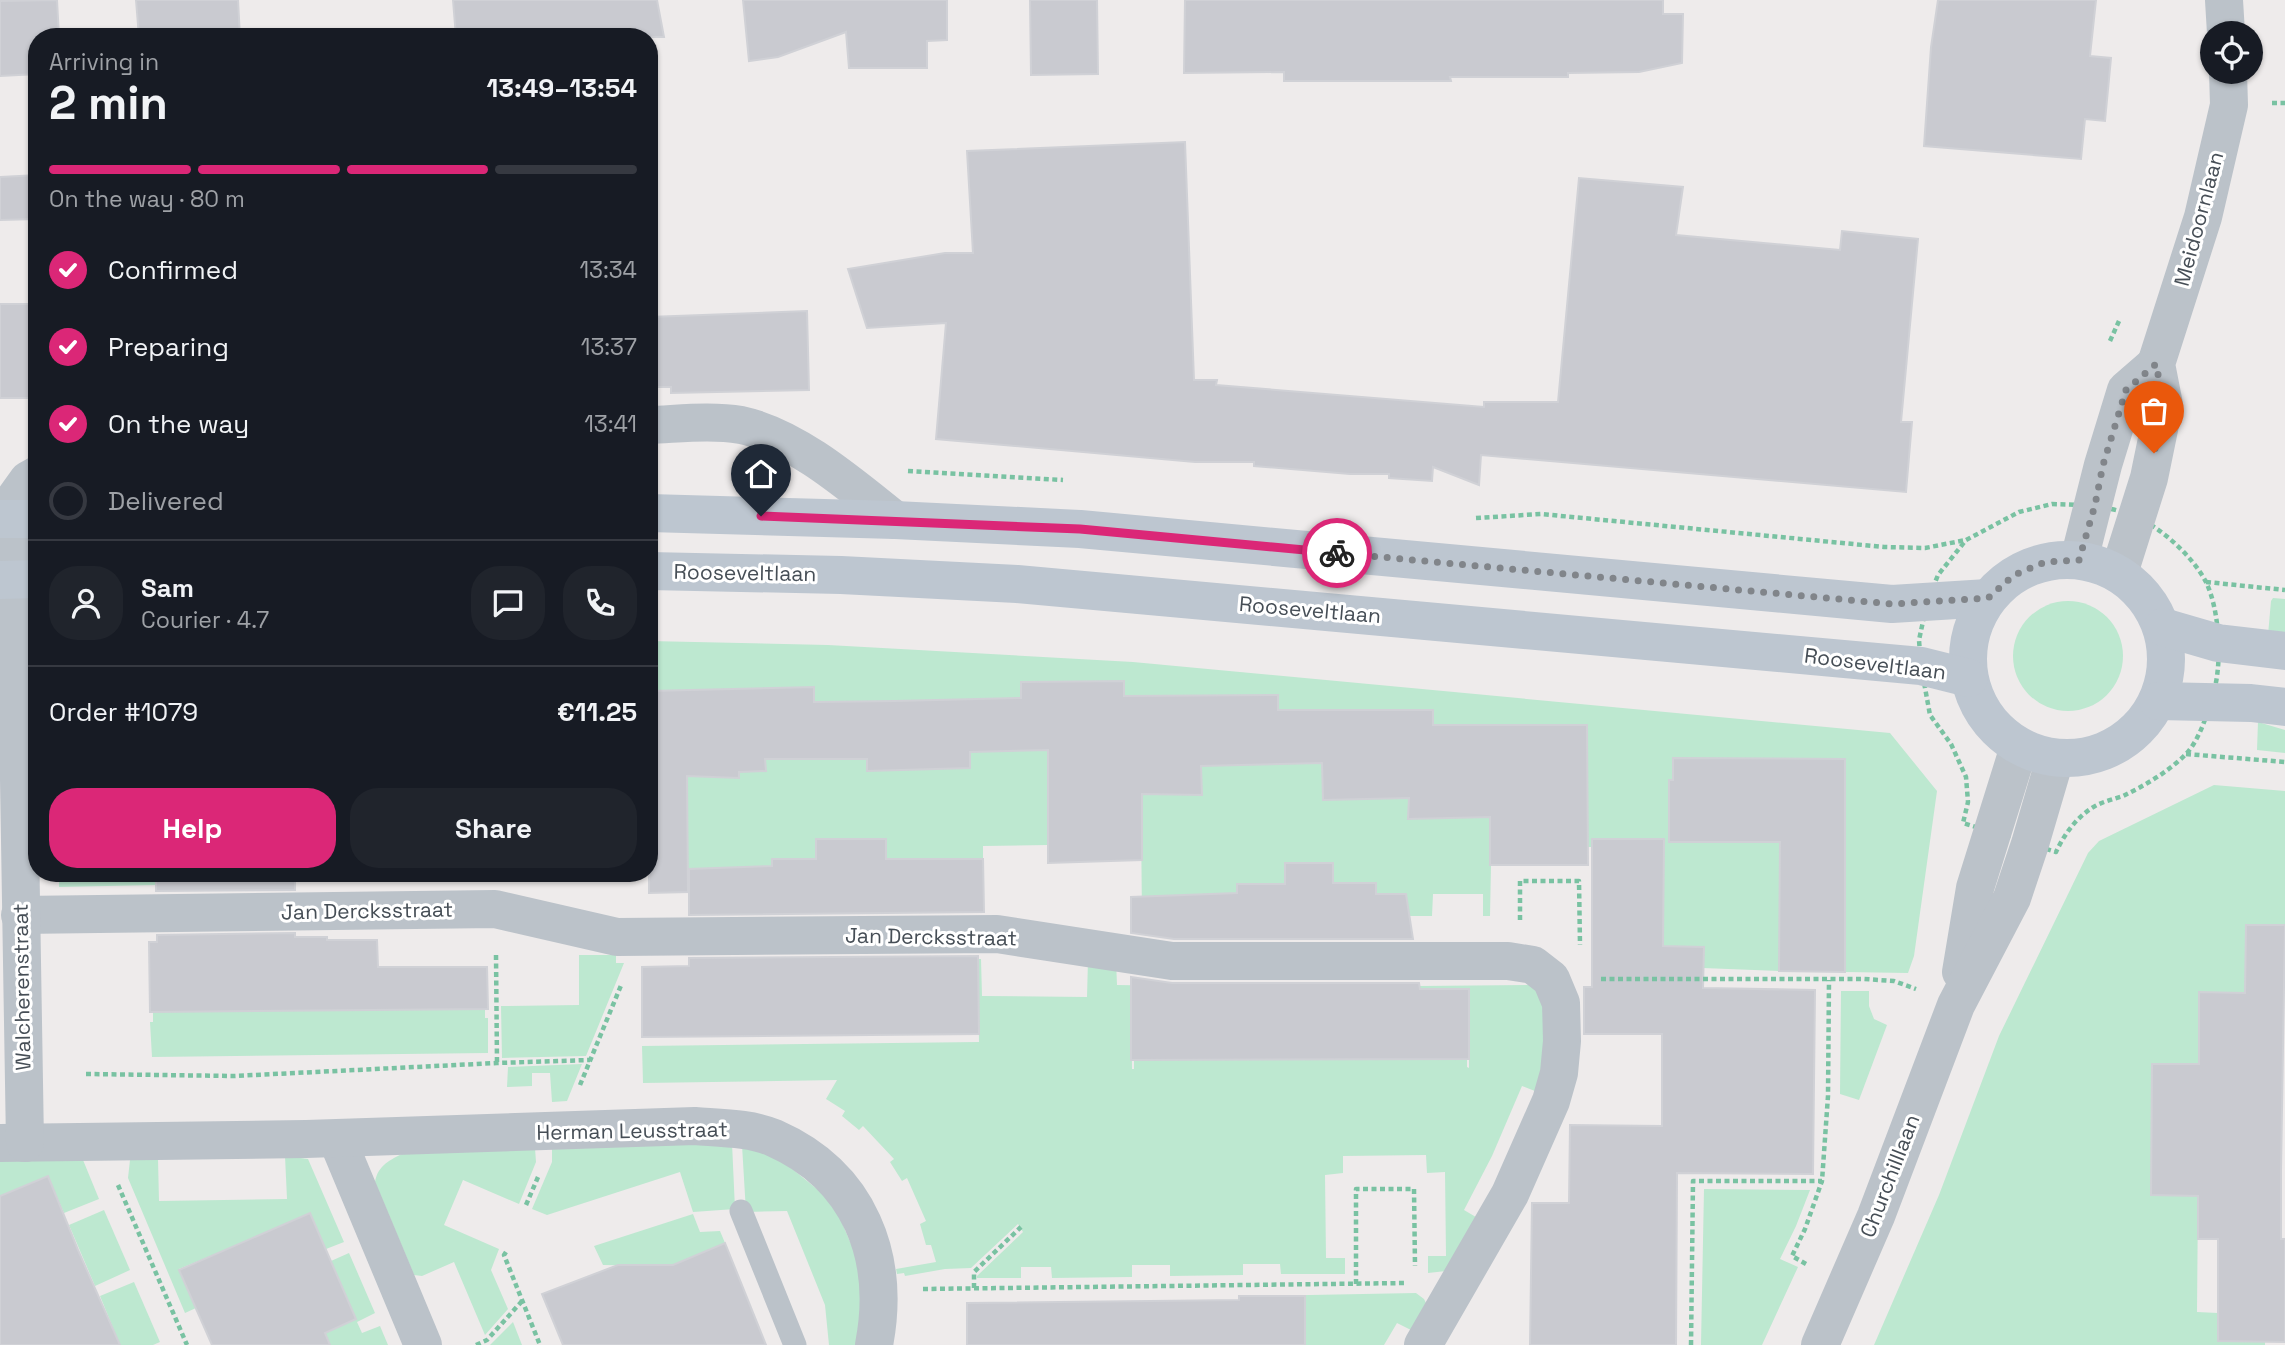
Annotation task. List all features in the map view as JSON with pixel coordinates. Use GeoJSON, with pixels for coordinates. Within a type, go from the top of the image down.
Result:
{"type":"FeatureCollection","features":[{"type":"Feature","properties":{"kind":"main road"},"geometry":{"type":"LineString","coordinates":[[658,513],[1080,529],[1892,604],[1988,598]]}},
{"type":"Feature","properties":{"kind":"main road"},"geometry":{"type":"LineString","coordinates":[[2079,560],[2119,573],[2145,597],[2162,628],[2168,652],[2166,677],[2158,701],[2134,735],[2097,755],[2055,758],[2019,747],[1995,729],[1979,706],[1969,678],[1967,657],[1977,616],[1988,598],[2014,575],[2045,562],[2079,560]]}},
{"type":"Feature","properties":{"kind":"main road","name":"Rooseveltlaan"},"geometry":{"type":"LineString","coordinates":[[658,572],[841,575],[1017,584],[1921,666],[1969,678]]}},
{"type":"Feature","properties":{"kind":"main road"},"geometry":{"type":"LineString","coordinates":[[2162,628],[2218,643],[2285,651]]}},
{"type":"Feature","properties":{"kind":"main road"},"geometry":{"type":"LineString","coordinates":[[2158,701],[2251,703],[2285,707]]}},
{"type":"Feature","properties":{"kind":"street"},"geometry":{"type":"LineString","coordinates":[[2224,0],[2225,21]]}},
{"type":"Feature","properties":{"kind":"street","name":"Meidoornlaan"},"geometry":{"type":"LineString","coordinates":[[2119,573],[2149,478],[2164,405],[2156,364],[2203,217],[2229,105],[2228,84]]}},
{"type":"Feature","properties":{"kind":"street"},"geometry":{"type":"LineString","coordinates":[[2079,560],[2103,465],[2126,390],[2156,364]]}},
{"type":"Feature","properties":{"kind":"street"},"geometry":{"type":"LineString","coordinates":[[658,425],[714,423],[761,430],[831,469],[895,520]]}},
{"type":"Feature","properties":{"kind":"street"},"geometry":{"type":"LineString","coordinates":[[16,579],[13,500],[28,480]]}},
{"type":"Feature","properties":{"kind":"street","name":"Walcherenstraat"},"geometry":{"type":"LineString","coordinates":[[13,1143],[11,989],[20,915],[18,719],[8,693],[16,579]]}},
{"type":"Feature","properties":{"kind":"street","name":"Churchilllaan"},"geometry":{"type":"LineString","coordinates":[[1956,1005],[1975,888],[2019,747]]}},
{"type":"Feature","properties":{"kind":"street","name":"Churchilllaan"},"geometry":{"type":"LineString","coordinates":[[1820,1345],[1876,1216],[1956,1005],[2012,898],[2031,844],[2055,758]]}},
{"type":"Feature","properties":{"kind":"street","name":"Jan Dercksstraat"},"geometry":{"type":"LineString","coordinates":[[20,915],[495,909],[617,937],[997,934],[1172,961],[1550,974]]}},
{"type":"Feature","properties":{"kind":"street"},"geometry":{"type":"LineString","coordinates":[[1423,1345],[1510,1194],[1551,1101],[1559,1073],[1562,1041],[1561,1003],[1550,974]]}},
{"type":"Feature","properties":{"kind":"street","name":"Herman Leusstraat"},"geometry":{"type":"LineString","coordinates":[[13,1143],[337,1139],[695,1126],[738,1130],[772,1137],[804,1154],[832,1176],[859,1213],[874,1252],[880,1289]]}},
{"type":"Feature","properties":{"kind":"street"},"geometry":{"type":"LineString","coordinates":[[337,1139],[423,1345]]}},
{"type":"Feature","properties":{"kind":"street"},"geometry":{"type":"LineString","coordinates":[[874,1345],[880,1316],[880,1289]]}},
{"type":"Feature","properties":{"kind":"lane"},"geometry":{"type":"LineString","coordinates":[[741,1211],[795,1345]]}},
{"type":"Feature","properties":{"kind":"path"},"geometry":{"type":"LineString","coordinates":[[906,471],[1072,481]]}},
{"type":"Feature","properties":{"kind":"path"},"geometry":{"type":"LineString","coordinates":[[1464,516],[1541,514],[1884,547],[1925,548],[1966,540],[2019,512],[2052,504],[2095,505],[2137,517],[2177,546],[2206,582],[2214,610],[2218,643],[2218,671],[2211,702],[2198,735],[2186,754],[2141,787],[2097,805],[2064,835],[2056,852],[1964,823],[1968,802],[1966,777],[1951,744],[1930,715],[1919,640],[1927,603],[1938,575],[1966,540]]}},
{"type":"Feature","properties":{"kind":"path"},"geometry":{"type":"LineString","coordinates":[[2206,582],[2285,590]]}},
{"type":"Feature","properties":{"kind":"path"},"geometry":{"type":"LineString","coordinates":[[2186,754],[2285,762]]}},
{"type":"Feature","properties":{"kind":"path"},"geometry":{"type":"LineString","coordinates":[[1520,881],[1579,881],[1550,974],[1520,881]]}},
{"type":"Feature","properties":{"kind":"path"},"geometry":{"type":"LineString","coordinates":[[495,909],[497,1063]]}},
{"type":"Feature","properties":{"kind":"path"},"geometry":{"type":"LineString","coordinates":[[575,1130],[574,1100],[641,937]]}},
{"type":"Feature","properties":{"kind":"path"},"geometry":{"type":"LineString","coordinates":[[1550,974],[1894,981]]}},
{"type":"Feature","properties":{"kind":"path"},"geometry":{"type":"LineString","coordinates":[[1806,1264],[1792,1256],[1822,1181],[1828,1096],[1829,980]]}},
{"type":"Feature","properties":{"kind":"path"},"geometry":{"type":"LineString","coordinates":[[86,1074],[234,1076],[590,1060]]}},
{"type":"Feature","properties":{"kind":"path"},"geometry":{"type":"LineString","coordinates":[[100,1143],[187,1345]]}},
{"type":"Feature","properties":{"kind":"path"},"geometry":{"type":"LineString","coordinates":[[1691,1345],[1693,1181],[1822,1181]]}},
{"type":"Feature","properties":{"kind":"path"},"geometry":{"type":"LineString","coordinates":[[1356,1284],[1356,1189],[1414,1189],[1416,1283]]}},
{"type":"Feature","properties":{"kind":"path"},"geometry":{"type":"LineString","coordinates":[[974,1288],[974,1272],[1021,1227]]}},
{"type":"Feature","properties":{"kind":"path"},"geometry":{"type":"LineString","coordinates":[[506,1252],[540,1345]]}},
{"type":"Feature","properties":{"kind":"path"},"geometry":{"type":"LineString","coordinates":[[880,1289],[1460,1283]]}},
{"type":"Feature","properties":{"kind":"path"},"geometry":{"type":"LineString","coordinates":[[476,1345],[487,1340],[523,1300]]}},
{"type":"Feature","properties":{"kind":"green space"},"geometry":{"type":"Polygon","coordinates":[[[2273,598],[2285,599],[2285,636],[2268,635],[2273,598]]]}},
{"type":"Feature","properties":{"kind":"green space"},"geometry":{"type":"Polygon","coordinates":[[[2068,601],[2089,605],[2107,617],[2119,635],[2123,656],[2119,677],[2107,695],[2089,707],[2068,711],[2047,707],[2029,695],[2017,677],[2013,656],[2017,635],[2029,617],[2047,605],[2068,601]]]}},
{"type":"Feature","properties":{"kind":"green space"},"geometry":{"type":"Polygon","coordinates":[[[658,641],[828,645],[1133,662],[1890,733],[1937,791],[1914,956],[1908,973],[1845,972],[1845,913],[1780,912],[1779,971],[1703,968],[1663,946],[1663,938],[1618,839],[1592,839],[1592,847],[1509,847],[1508,865],[1491,865],[1490,916],[1483,916],[1483,894],[1433,894],[1432,916],[1376,916],[1333,883],[1332,863],[1285,864],[1285,883],[1237,884],[1237,916],[1142,917],[1141,820],[1048,845],[983,846],[983,863],[912,890],[911,859],[886,859],[886,839],[816,839],[816,859],[773,890],[713,869],[688,869],[687,834],[661,834],[662,893],[651,893],[651,882],[658,882],[658,641]]]}},
{"type":"Feature","properties":{"kind":"green space"},"geometry":{"type":"Polygon","coordinates":[[[2258,722],[2285,730],[2285,753],[2257,750],[2258,722]]]}},
{"type":"Feature","properties":{"kind":"green space"},"geometry":{"type":"Polygon","coordinates":[[[2214,785],[2285,791],[2285,925],[2246,925],[2245,993],[2199,992],[2199,1064],[2152,1065],[2152,1195],[2198,1196],[2197,1312],[2218,1313],[2219,1341],[2265,1342],[2265,1345],[1874,1345],[1939,1195],[1999,1036],[2088,853],[2099,841],[2214,785]]]}},
{"type":"Feature","properties":{"kind":"green space"},"geometry":{"type":"Polygon","coordinates":[[[59,882],[156,882],[156,885],[59,887],[59,882]]]}},
{"type":"Feature","properties":{"kind":"green space"},"geometry":{"type":"Polygon","coordinates":[[[579,955],[616,955],[616,963],[624,963],[586,1056],[502,1058],[501,1006],[579,1005],[579,955]]]}},
{"type":"Feature","properties":{"kind":"green space"},"geometry":{"type":"Polygon","coordinates":[[[930,959],[981,959],[982,996],[1087,997],[1088,960],[1116,960],[1117,985],[1180,986],[1131,990],[1132,1069],[1134,1060],[1467,1059],[1469,1068],[1469,989],[1420,989],[1420,986],[1535,985],[1547,1013],[1540,1093],[1522,1086],[1492,1156],[1464,1210],[1481,1220],[1446,1271],[1428,1273],[1428,1256],[1446,1256],[1445,1172],[1427,1173],[1426,1155],[1343,1156],[1343,1173],[1325,1175],[1326,1258],[1345,1258],[1345,1274],[1281,1274],[1280,1264],[1243,1264],[1243,1275],[1170,1276],[1170,1265],[1132,1265],[1132,1277],[1052,1278],[1051,1267],[1021,1267],[1021,1278],[977,1278],[1023,1232],[1018,1224],[971,1268],[945,1269],[905,1276],[904,1273],[897,1274],[896,1269],[936,1262],[931,1245],[926,1245],[920,1224],[926,1221],[907,1178],[902,1181],[890,1162],[894,1159],[863,1126],[859,1130],[842,1116],[845,1111],[826,1099],[837,1080],[643,1083],[642,1046],[979,1042],[978,964],[930,964],[930,959]]]}},
{"type":"Feature","properties":{"kind":"green space"},"geometry":{"type":"Polygon","coordinates":[[[1841,991],[1869,991],[1869,1006],[1874,1019],[1887,1025],[1859,1100],[1840,1094],[1841,991]]]}},
{"type":"Feature","properties":{"kind":"green space"},"geometry":{"type":"Polygon","coordinates":[[[485,1009],[485,1018],[488,1018],[488,1053],[152,1057],[150,1022],[153,1022],[153,1012],[485,1009]]]}},
{"type":"Feature","properties":{"kind":"green space"},"geometry":{"type":"Polygon","coordinates":[[[582,1064],[567,1101],[552,1102],[550,1073],[532,1073],[532,1086],[507,1087],[508,1067],[582,1064]]]}},
{"type":"Feature","properties":{"kind":"green space"},"geometry":{"type":"Polygon","coordinates":[[[732,1143],[735,1209],[693,1212],[680,1172],[547,1215],[532,1209],[552,1162],[552,1147],[732,1143]]]}},
{"type":"Feature","properties":{"kind":"green space"},"geometry":{"type":"Polygon","coordinates":[[[742,1145],[780,1159],[833,1202],[861,1267],[860,1345],[829,1345],[825,1305],[787,1211],[746,1212],[742,1145]]]}},
{"type":"Feature","properties":{"kind":"green space"},"geometry":{"type":"Polygon","coordinates":[[[535,1148],[536,1162],[519,1204],[463,1180],[444,1225],[499,1249],[491,1270],[508,1309],[485,1335],[454,1262],[422,1276],[414,1275],[375,1182],[385,1164],[404,1153],[535,1148]]]}},
{"type":"Feature","properties":{"kind":"green space"},"geometry":{"type":"Polygon","coordinates":[[[285,1156],[308,1159],[344,1242],[326,1249],[310,1213],[179,1269],[196,1308],[185,1313],[128,1178],[130,1160],[158,1159],[159,1201],[287,1199],[285,1156]]]}},
{"type":"Feature","properties":{"kind":"green space"},"geometry":{"type":"Polygon","coordinates":[[[0,1160],[83,1160],[99,1199],[64,1213],[48,1176],[0,1199],[0,1160]]]}},
{"type":"Feature","properties":{"kind":"green space"},"geometry":{"type":"Polygon","coordinates":[[[1704,1189],[1810,1190],[1780,1259],[1798,1267],[1762,1345],[1701,1345],[1704,1189]]]}},
{"type":"Feature","properties":{"kind":"green space"},"geometry":{"type":"Polygon","coordinates":[[[104,1210],[130,1270],[95,1286],[69,1225],[104,1210]]]}},
{"type":"Feature","properties":{"kind":"green space"},"geometry":{"type":"Polygon","coordinates":[[[693,1214],[700,1232],[720,1231],[725,1243],[674,1266],[603,1265],[594,1246],[693,1214]]]}},
{"type":"Feature","properties":{"kind":"green space"},"geometry":{"type":"Polygon","coordinates":[[[349,1253],[375,1313],[357,1322],[362,1333],[380,1326],[388,1345],[330,1345],[325,1333],[356,1319],[331,1261],[349,1253]]]}},
{"type":"Feature","properties":{"kind":"green space"},"geometry":{"type":"Polygon","coordinates":[[[134,1282],[160,1342],[153,1345],[120,1345],[100,1296],[134,1282]]]}},
{"type":"Feature","properties":{"kind":"green space"},"geometry":{"type":"Polygon","coordinates":[[[1416,1293],[1427,1305],[1415,1332],[1397,1323],[1384,1345],[1305,1345],[1305,1299],[1256,1300],[1256,1296],[1416,1293]]]}},
{"type":"Feature","properties":{"kind":"green space"},"geometry":{"type":"Polygon","coordinates":[[[513,1322],[522,1345],[490,1345],[513,1322]]]}},
{"type":"Feature","properties":{"kind":"building"},"geometry":{"type":"Polygon","coordinates":[[[57,0],[59,28],[28,28],[28,74],[0,76],[0,1],[57,0]]]}},
{"type":"Feature","properties":{"kind":"building"},"geometry":{"type":"Polygon","coordinates":[[[136,0],[238,0],[240,28],[138,28],[136,0]]]}},
{"type":"Feature","properties":{"kind":"building"},"geometry":{"type":"Polygon","coordinates":[[[453,0],[657,0],[664,37],[658,37],[658,28],[455,28],[453,0]]]}},
{"type":"Feature","properties":{"kind":"building"},"geometry":{"type":"Polygon","coordinates":[[[743,0],[947,0],[947,40],[927,41],[927,68],[849,68],[846,32],[778,57],[749,61],[743,0]]]}},
{"type":"Feature","properties":{"kind":"building"},"geometry":{"type":"Polygon","coordinates":[[[1030,0],[1097,0],[1098,74],[1031,75],[1030,0]]]}},
{"type":"Feature","properties":{"kind":"building"},"geometry":{"type":"Polygon","coordinates":[[[1185,0],[1663,0],[1663,14],[1683,14],[1682,63],[1639,72],[1568,73],[1568,77],[1450,77],[1451,81],[1284,81],[1284,72],[1184,73],[1185,0]]]}},
{"type":"Feature","properties":{"kind":"building"},"geometry":{"type":"Polygon","coordinates":[[[1938,0],[2096,0],[2090,56],[2111,58],[2105,121],[2085,119],[2081,159],[1924,146],[1931,47],[1938,0]]]}},
{"type":"Feature","properties":{"kind":"building"},"geometry":{"type":"Polygon","coordinates":[[[1185,142],[1194,380],[1217,380],[1216,385],[1484,407],[1484,402],[1558,402],[1579,178],[1683,187],[1676,235],[1840,250],[1842,231],[1918,239],[1901,422],[1912,422],[1906,492],[1481,455],[1479,485],[1433,467],[1432,481],[1389,478],[1389,474],[1350,474],[1254,466],[1254,462],[1195,462],[936,439],[946,323],[867,328],[848,269],[945,253],[973,253],[967,151],[1185,142]]]}},
{"type":"Feature","properties":{"kind":"building"},"geometry":{"type":"Polygon","coordinates":[[[28,175],[28,219],[0,220],[0,177],[28,175]]]}},
{"type":"Feature","properties":{"kind":"building"},"geometry":{"type":"Polygon","coordinates":[[[0,304],[28,304],[28,398],[0,398],[0,304]]]}},
{"type":"Feature","properties":{"kind":"building"},"geometry":{"type":"Polygon","coordinates":[[[807,311],[809,390],[671,393],[671,387],[658,387],[658,317],[807,311]]]}},
{"type":"Feature","properties":{"kind":"building"},"geometry":{"type":"Polygon","coordinates":[[[1124,681],[1124,696],[1278,695],[1278,710],[1433,710],[1433,725],[1587,725],[1588,865],[1490,865],[1490,817],[1408,819],[1409,798],[1323,800],[1322,763],[1201,766],[1202,795],[1142,794],[1142,860],[1048,863],[1048,750],[970,752],[970,768],[867,771],[867,759],[765,759],[766,771],[739,772],[739,778],[687,776],[688,892],[649,893],[649,882],[658,882],[658,691],[814,687],[814,702],[1021,698],[1021,682],[1124,681]]]}},
{"type":"Feature","properties":{"kind":"building"},"geometry":{"type":"Polygon","coordinates":[[[1673,758],[1845,759],[1845,972],[1779,971],[1780,842],[1669,842],[1669,780],[1673,780],[1673,758]]]}},
{"type":"Feature","properties":{"kind":"building"},"geometry":{"type":"Polygon","coordinates":[[[816,839],[886,839],[886,859],[983,859],[984,912],[689,915],[689,869],[772,866],[772,859],[816,859],[816,839]]]}},
{"type":"Feature","properties":{"kind":"building"},"geometry":{"type":"Polygon","coordinates":[[[1592,839],[1664,839],[1663,946],[1704,947],[1703,988],[1815,990],[1813,1174],[1677,1173],[1676,1345],[1530,1345],[1532,1203],[1569,1203],[1570,1125],[1662,1126],[1662,1034],[1584,1034],[1584,987],[1592,987],[1592,839]]]}},
{"type":"Feature","properties":{"kind":"building"},"geometry":{"type":"Polygon","coordinates":[[[1285,863],[1333,863],[1333,883],[1376,883],[1376,894],[1406,894],[1413,939],[1174,939],[1131,933],[1131,897],[1237,893],[1237,884],[1285,884],[1285,863]]]}},
{"type":"Feature","properties":{"kind":"building"},"geometry":{"type":"Polygon","coordinates":[[[156,882],[295,882],[295,890],[156,891],[156,882]]]}},
{"type":"Feature","properties":{"kind":"building"},"geometry":{"type":"Polygon","coordinates":[[[2246,925],[2285,925],[2281,1239],[2285,1239],[2285,1342],[2218,1341],[2218,1239],[2198,1239],[2198,1196],[2151,1195],[2152,1064],[2199,1064],[2199,992],[2245,993],[2246,925]]]}},
{"type":"Feature","properties":{"kind":"building"},"geometry":{"type":"Polygon","coordinates":[[[295,933],[295,937],[327,937],[327,940],[377,940],[378,967],[487,967],[488,1009],[150,1012],[149,942],[157,942],[157,935],[295,933]]]}},
{"type":"Feature","properties":{"kind":"building"},"geometry":{"type":"Polygon","coordinates":[[[978,956],[979,1034],[642,1037],[642,967],[689,966],[689,958],[978,956]]]}},
{"type":"Feature","properties":{"kind":"building"},"geometry":{"type":"Polygon","coordinates":[[[1131,977],[1172,983],[1419,983],[1420,989],[1469,989],[1469,1059],[1131,1060],[1131,977]]]}},
{"type":"Feature","properties":{"kind":"building"},"geometry":{"type":"Polygon","coordinates":[[[48,1176],[120,1345],[0,1345],[0,1196],[48,1176]]]}},
{"type":"Feature","properties":{"kind":"building"},"geometry":{"type":"Polygon","coordinates":[[[310,1213],[356,1319],[325,1333],[330,1345],[212,1345],[179,1270],[310,1213]]]}},
{"type":"Feature","properties":{"kind":"building"},"geometry":{"type":"Polygon","coordinates":[[[725,1243],[766,1345],[563,1345],[542,1294],[618,1265],[673,1265],[725,1243]]]}},
{"type":"Feature","properties":{"kind":"building"},"geometry":{"type":"Polygon","coordinates":[[[1239,1296],[1305,1296],[1305,1345],[967,1345],[967,1303],[1239,1300],[1239,1296]]]}},
{"type":"Feature","properties":{"kind":"way so far"},"geometry":{"type":"LineString","coordinates":[[1337,553],[1892,604],[1988,598],[2014,575],[2045,562],[2079,560],[2103,465],[2126,390],[2156,364],[2164,405],[2154,453]]}},
{"type":"Feature","properties":{"kind":"route"},"geometry":{"type":"LineString","coordinates":[[761,516],[1080,529],[1337,553]]}}]}
